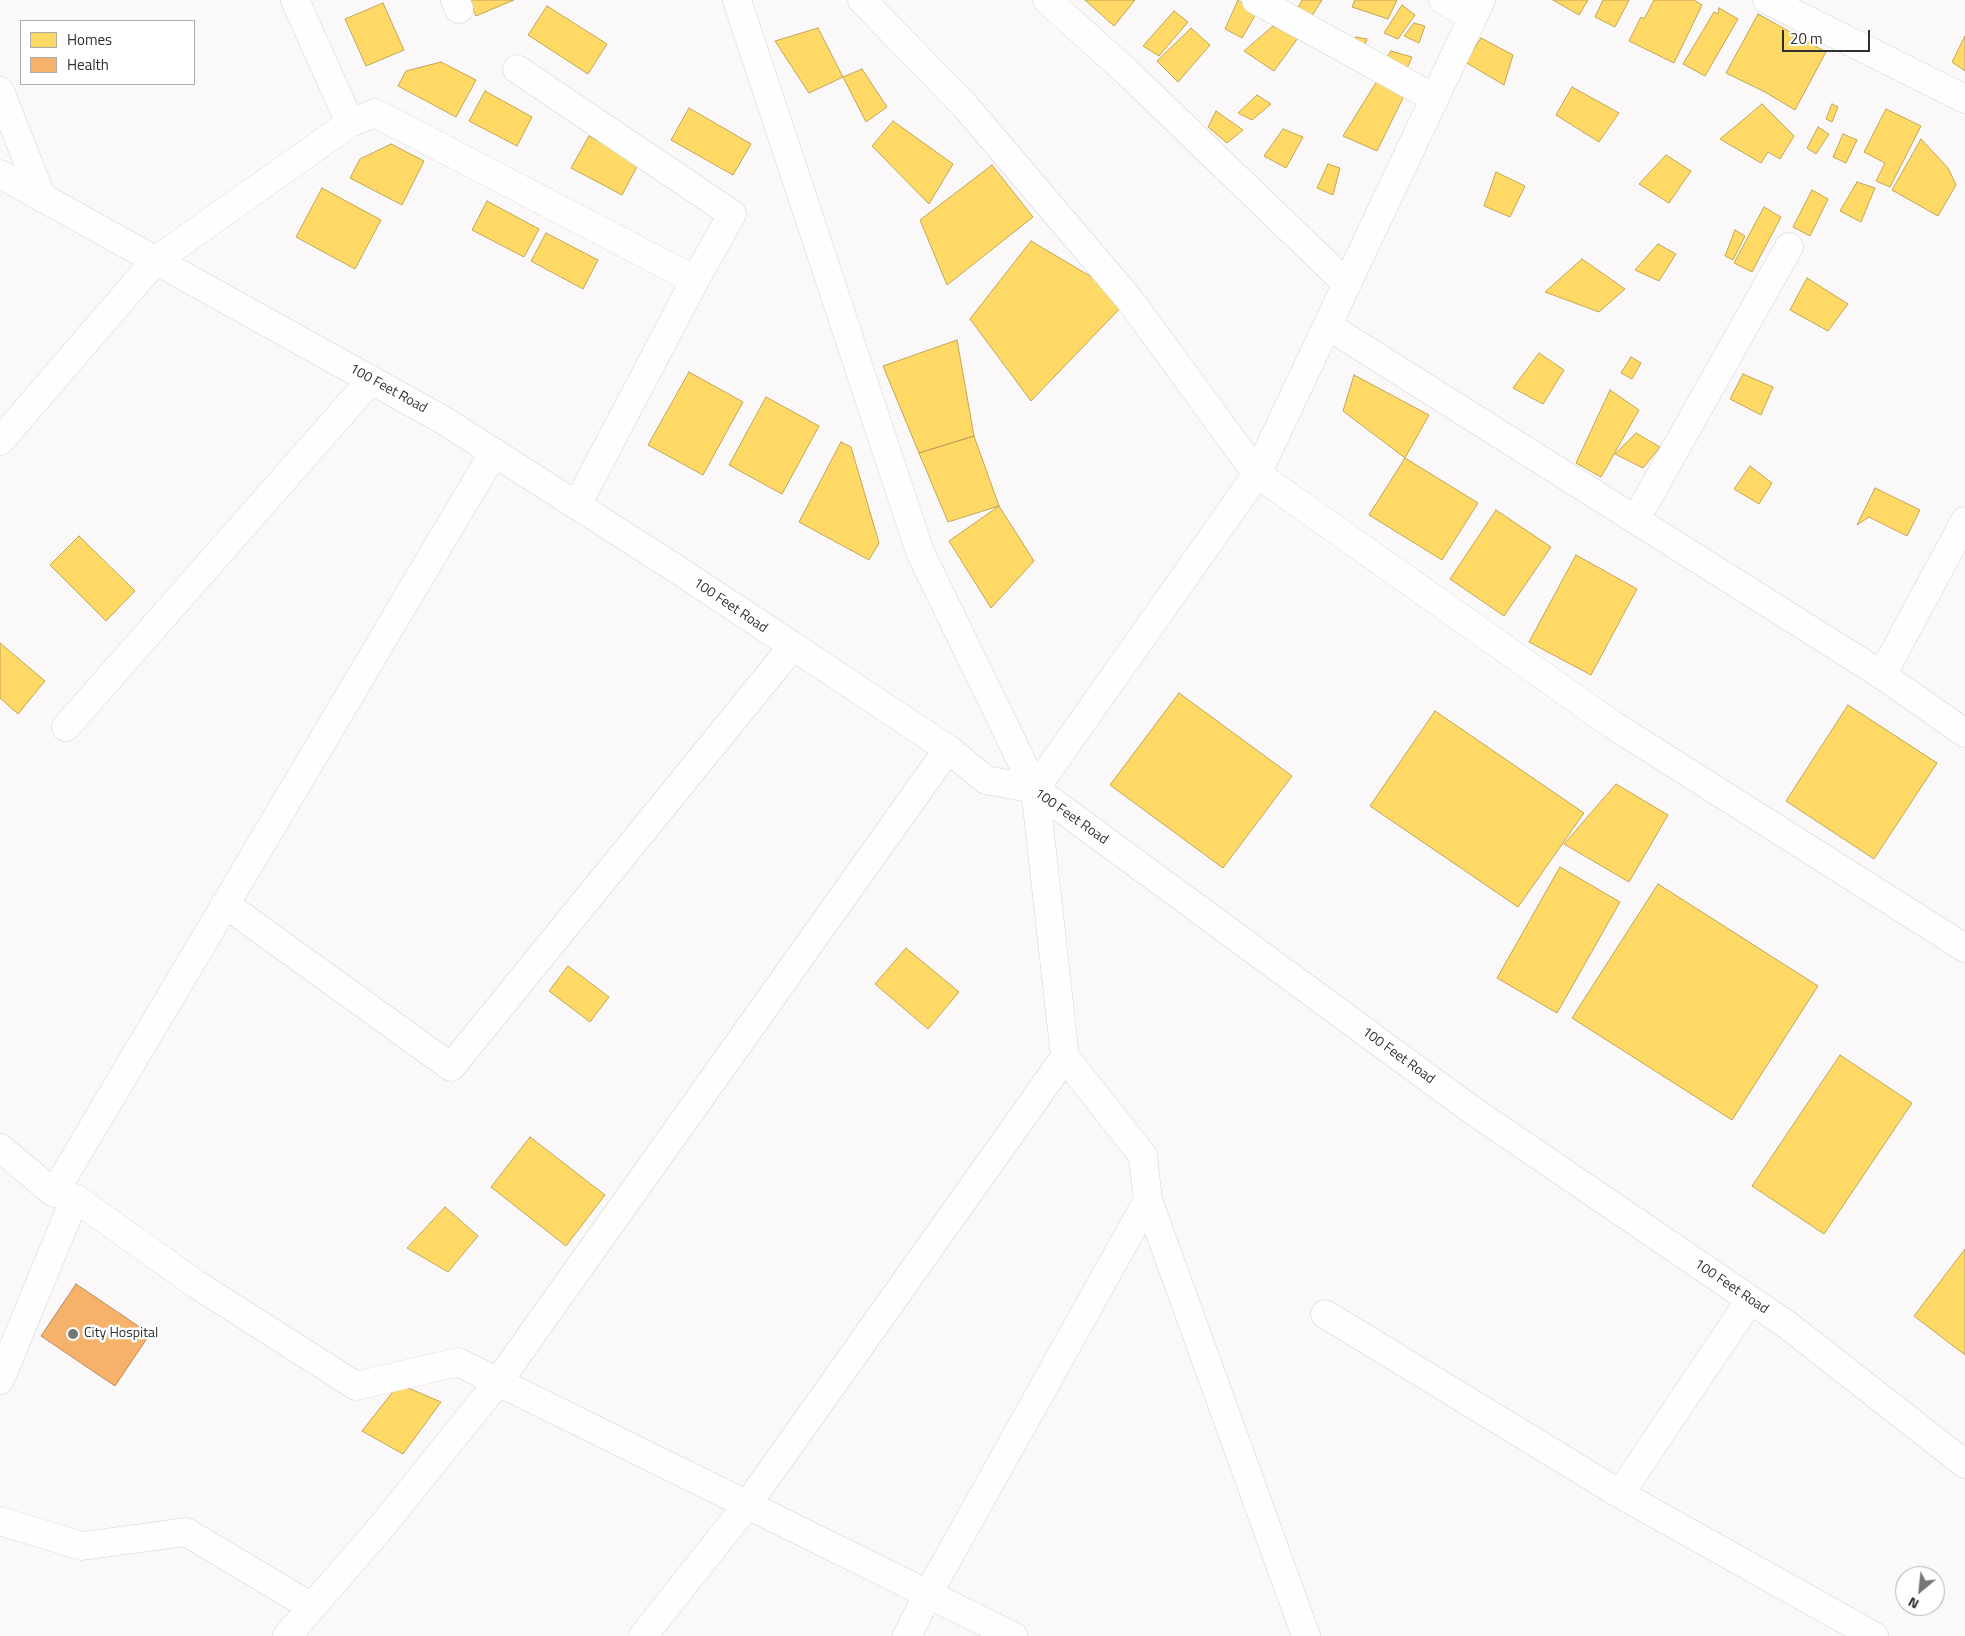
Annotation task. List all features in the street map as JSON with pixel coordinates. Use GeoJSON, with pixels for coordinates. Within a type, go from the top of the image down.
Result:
{"type":"FeatureCollection","features":[{"type":"Feature","properties":{"kind":"street"},"geometry":{"type":"LineString","coordinates":[[295,0],[350,123]]}},
{"type":"Feature","properties":{"kind":"street"},"geometry":{"type":"LineString","coordinates":[[737,0],[920,552],[1035,789],[1064,1057],[1143,1156],[1148,1200],[1306,1636]]}},
{"type":"Feature","properties":{"kind":"street"},"geometry":{"type":"LineString","coordinates":[[862,0],[966,107],[1129,299],[1257,474],[1613,725],[1965,948]]}},
{"type":"Feature","properties":{"kind":"street"},"geometry":{"type":"LineString","coordinates":[[1047,0],[1134,79],[1347,284]]}},
{"type":"Feature","properties":{"kind":"street"},"geometry":{"type":"LineString","coordinates":[[1256,0],[1434,98]]}},
{"type":"Feature","properties":{"kind":"street"},"geometry":{"type":"LineString","coordinates":[[1035,789],[1257,474],[1477,8],[1443,0]]}},
{"type":"Feature","properties":{"kind":"street"},"geometry":{"type":"LineString","coordinates":[[1767,0],[1965,99]]}},
{"type":"Feature","properties":{"kind":"street"},"geometry":{"type":"LineString","coordinates":[[517,68],[732,214],[695,280],[577,505]]}},
{"type":"Feature","properties":{"kind":"street"},"geometry":{"type":"LineString","coordinates":[[0,91],[42,198]]}},
{"type":"Feature","properties":{"kind":"street"},"geometry":{"type":"LineString","coordinates":[[0,441],[155,261],[350,123],[375,113],[695,280]]}},
{"type":"Feature","properties":{"kind":"street","name":"100 Feet Road"},"geometry":{"type":"LineString","coordinates":[[0,174],[443,420],[577,505],[948,749],[986,780],[1035,789],[1469,1108],[1786,1324],[1965,1464]]}},
{"type":"Feature","properties":{"kind":"street"},"geometry":{"type":"LineString","coordinates":[[1636,519],[1789,247]]}},
{"type":"Feature","properties":{"kind":"street"},"geometry":{"type":"LineString","coordinates":[[1328,326],[1882,675],[1965,733]]}},
{"type":"Feature","properties":{"kind":"street"},"geometry":{"type":"LineString","coordinates":[[66,727],[371,380]]}},
{"type":"Feature","properties":{"kind":"street"},"geometry":{"type":"LineString","coordinates":[[0,1380],[65,1195],[225,904],[494,452]]}},
{"type":"Feature","properties":{"kind":"street"},"geometry":{"type":"LineString","coordinates":[[1882,675],[1965,520]]}},
{"type":"Feature","properties":{"kind":"street"},"geometry":{"type":"LineString","coordinates":[[225,904],[451,1067],[792,647]]}},
{"type":"Feature","properties":{"kind":"street"},"geometry":{"type":"LineString","coordinates":[[287,1636],[310,1606],[383,1524],[498,1382],[948,749]]}},
{"type":"Feature","properties":{"kind":"street"},"geometry":{"type":"LineString","coordinates":[[643,1636],[747,1505],[1064,1057]]}},
{"type":"Feature","properties":{"kind":"street"},"geometry":{"type":"LineString","coordinates":[[0,1148],[65,1195],[196,1284],[356,1386],[458,1362],[1013,1636]]}},
{"type":"Feature","properties":{"kind":"street"},"geometry":{"type":"LineString","coordinates":[[907,1636],[928,1594],[1148,1200]]}},
{"type":"Feature","properties":{"kind":"street"},"geometry":{"type":"LineString","coordinates":[[1620,1494],[1750,1300]]}},
{"type":"Feature","properties":{"kind":"street"},"geometry":{"type":"LineString","coordinates":[[1325,1314],[1620,1494],[1874,1636]]}},
{"type":"Feature","properties":{"kind":"street"},"geometry":{"type":"LineString","coordinates":[[0,1521],[82,1546],[186,1532],[310,1606]]}},
{"type":"Feature","properties":{"kind":"building: Homes"},"geometry":{"type":"Polygon","coordinates":[[[469,0],[514,0],[476,16],[469,0]]]}},
{"type":"Feature","properties":{"kind":"building: Homes"},"geometry":{"type":"Polygon","coordinates":[[[1085,0],[1135,0],[1114,26],[1085,0]]]}},
{"type":"Feature","properties":{"kind":"building: Homes"},"geometry":{"type":"Polygon","coordinates":[[[1238,0],[1256,14],[1242,38],[1225,29],[1238,0]]]}},
{"type":"Feature","properties":{"kind":"building: Homes"},"geometry":{"type":"Polygon","coordinates":[[[1302,0],[1322,0],[1310,19],[1296,11],[1302,0]]]}},
{"type":"Feature","properties":{"kind":"building: Homes"},"geometry":{"type":"Polygon","coordinates":[[[1355,0],[1397,0],[1388,19],[1352,7],[1355,0]]]}},
{"type":"Feature","properties":{"kind":"building: Homes"},"geometry":{"type":"Polygon","coordinates":[[[1553,0],[1588,0],[1579,15],[1553,0]]]}},
{"type":"Feature","properties":{"kind":"building: Homes"},"geometry":{"type":"Polygon","coordinates":[[[1603,0],[1629,0],[1615,27],[1595,17],[1603,0]]]}},
{"type":"Feature","properties":{"kind":"building: Homes"},"geometry":{"type":"Polygon","coordinates":[[[1654,0],[1694,0],[1702,5],[1674,63],[1629,41],[1641,17],[1644,19],[1654,0]]]}},
{"type":"Feature","properties":{"kind":"building: Homes"},"geometry":{"type":"Polygon","coordinates":[[[383,3],[404,50],[366,66],[345,19],[383,3]]]}},
{"type":"Feature","properties":{"kind":"building: Homes"},"geometry":{"type":"Polygon","coordinates":[[[1402,5],[1415,15],[1398,39],[1384,33],[1402,5]]]}},
{"type":"Feature","properties":{"kind":"building: Homes"},"geometry":{"type":"Polygon","coordinates":[[[547,6],[607,44],[588,74],[528,35],[547,6]]]}},
{"type":"Feature","properties":{"kind":"building: Homes"},"geometry":{"type":"Polygon","coordinates":[[[1719,8],[1738,19],[1705,76],[1683,64],[1714,12],[1718,14],[1719,8]]]}},
{"type":"Feature","properties":{"kind":"building: Homes"},"geometry":{"type":"Polygon","coordinates":[[[1174,11],[1188,22],[1159,56],[1143,46],[1174,11]]]}},
{"type":"Feature","properties":{"kind":"building: Homes"},"geometry":{"type":"Polygon","coordinates":[[[1758,14],[1826,52],[1795,110],[1765,92],[1726,73],[1758,14]]]}},
{"type":"Feature","properties":{"kind":"building: Homes"},"geometry":{"type":"Polygon","coordinates":[[[1414,23],[1425,26],[1419,43],[1404,36],[1414,23]]]}},
{"type":"Feature","properties":{"kind":"building: Homes"},"geometry":{"type":"Polygon","coordinates":[[[1273,26],[1298,38],[1274,71],[1244,51],[1273,26]]]}},
{"type":"Feature","properties":{"kind":"building: Homes"},"geometry":{"type":"Polygon","coordinates":[[[818,28],[843,77],[809,93],[775,41],[818,28]]]}},
{"type":"Feature","properties":{"kind":"building: Homes"},"geometry":{"type":"Polygon","coordinates":[[[1191,28],[1210,45],[1178,82],[1157,61],[1191,28]]]}},
{"type":"Feature","properties":{"kind":"building: Homes"},"geometry":{"type":"Polygon","coordinates":[[[1965,36],[1965,71],[1952,62],[1965,36]]]}},
{"type":"Feature","properties":{"kind":"building: Homes"},"geometry":{"type":"Polygon","coordinates":[[[1356,37],[1367,39],[1363,51],[1354,48],[1356,37]]]}},
{"type":"Feature","properties":{"kind":"building: Homes"},"geometry":{"type":"Polygon","coordinates":[[[1481,38],[1513,55],[1504,85],[1465,62],[1481,38]]]}},
{"type":"Feature","properties":{"kind":"building: Homes"},"geometry":{"type":"Polygon","coordinates":[[[1391,51],[1412,57],[1405,73],[1383,63],[1391,51]]]}},
{"type":"Feature","properties":{"kind":"building: Homes"},"geometry":{"type":"Polygon","coordinates":[[[441,62],[476,80],[456,117],[398,86],[406,71],[441,62]]]}},
{"type":"Feature","properties":{"kind":"building: Homes"},"geometry":{"type":"Polygon","coordinates":[[[862,69],[887,107],[866,122],[843,77],[862,69]]]}},
{"type":"Feature","properties":{"kind":"building: Homes"},"geometry":{"type":"Polygon","coordinates":[[[1377,81],[1404,96],[1377,151],[1343,136],[1377,81]]]}},
{"type":"Feature","properties":{"kind":"building: Homes"},"geometry":{"type":"Polygon","coordinates":[[[1572,87],[1619,113],[1599,142],[1556,115],[1572,87]]]}},
{"type":"Feature","properties":{"kind":"building: Homes"},"geometry":{"type":"Polygon","coordinates":[[[485,91],[532,117],[517,146],[469,121],[485,91]]]}},
{"type":"Feature","properties":{"kind":"building: Homes"},"geometry":{"type":"Polygon","coordinates":[[[1257,95],[1271,104],[1252,120],[1238,113],[1257,95]]]}},
{"type":"Feature","properties":{"kind":"building: Homes"},"geometry":{"type":"Polygon","coordinates":[[[1762,104],[1794,136],[1780,159],[1768,152],[1761,163],[1720,139],[1762,104]]]}},
{"type":"Feature","properties":{"kind":"building: Homes"},"geometry":{"type":"Polygon","coordinates":[[[1832,104],[1838,107],[1832,122],[1826,119],[1832,104]]]}},
{"type":"Feature","properties":{"kind":"building: Homes"},"geometry":{"type":"Polygon","coordinates":[[[689,108],[751,144],[733,175],[671,140],[689,108]]]}},
{"type":"Feature","properties":{"kind":"building: Homes"},"geometry":{"type":"Polygon","coordinates":[[[1886,109],[1921,126],[1890,187],[1876,181],[1885,163],[1864,152],[1886,109]]]}},
{"type":"Feature","properties":{"kind":"building: Homes"},"geometry":{"type":"Polygon","coordinates":[[[1216,111],[1243,130],[1227,143],[1208,127],[1216,111]]]}},
{"type":"Feature","properties":{"kind":"building: Homes"},"geometry":{"type":"Polygon","coordinates":[[[893,121],[953,164],[929,204],[872,146],[893,121]]]}},
{"type":"Feature","properties":{"kind":"building: Homes"},"geometry":{"type":"Polygon","coordinates":[[[1818,127],[1829,134],[1816,154],[1807,148],[1818,127]]]}},
{"type":"Feature","properties":{"kind":"building: Homes"},"geometry":{"type":"Polygon","coordinates":[[[1283,129],[1303,137],[1286,168],[1264,156],[1283,129]]]}},
{"type":"Feature","properties":{"kind":"building: Homes"},"geometry":{"type":"Polygon","coordinates":[[[1843,134],[1857,140],[1846,163],[1833,157],[1843,134]]]}},
{"type":"Feature","properties":{"kind":"building: Homes"},"geometry":{"type":"Polygon","coordinates":[[[589,136],[639,163],[622,195],[571,168],[589,136]]]}},
{"type":"Feature","properties":{"kind":"building: Homes"},"geometry":{"type":"Polygon","coordinates":[[[1921,139],[1948,168],[1956,185],[1938,216],[1892,190],[1921,139]]]}},
{"type":"Feature","properties":{"kind":"building: Homes"},"geometry":{"type":"Polygon","coordinates":[[[391,144],[424,161],[402,205],[350,178],[360,159],[391,144]]]}},
{"type":"Feature","properties":{"kind":"building: Homes"},"geometry":{"type":"Polygon","coordinates":[[[1666,155],[1691,171],[1669,203],[1639,184],[1666,155]]]}},
{"type":"Feature","properties":{"kind":"building: Homes"},"geometry":{"type":"Polygon","coordinates":[[[1328,164],[1340,168],[1333,195],[1317,188],[1328,164]]]}},
{"type":"Feature","properties":{"kind":"building: Homes"},"geometry":{"type":"Polygon","coordinates":[[[992,165],[1033,217],[947,285],[920,220],[992,165]]]}},
{"type":"Feature","properties":{"kind":"building: Homes"},"geometry":{"type":"Polygon","coordinates":[[[1496,172],[1525,186],[1510,217],[1484,206],[1496,172]]]}},
{"type":"Feature","properties":{"kind":"building: Homes"},"geometry":{"type":"Polygon","coordinates":[[[1857,182],[1875,188],[1861,222],[1840,211],[1857,182]]]}},
{"type":"Feature","properties":{"kind":"building: Homes"},"geometry":{"type":"Polygon","coordinates":[[[322,188],[381,220],[355,269],[296,237],[322,188]]]}},
{"type":"Feature","properties":{"kind":"building: Homes"},"geometry":{"type":"Polygon","coordinates":[[[1812,190],[1828,199],[1810,236],[1793,227],[1812,190]]]}},
{"type":"Feature","properties":{"kind":"building: Homes"},"geometry":{"type":"Polygon","coordinates":[[[487,201],[539,229],[524,257],[472,230],[487,201]]]}},
{"type":"Feature","properties":{"kind":"building: Homes"},"geometry":{"type":"Polygon","coordinates":[[[1764,207],[1781,217],[1752,272],[1734,263],[1764,207]]]}},
{"type":"Feature","properties":{"kind":"building: Homes"},"geometry":{"type":"Polygon","coordinates":[[[1735,230],[1745,236],[1733,260],[1725,256],[1735,230]]]}},
{"type":"Feature","properties":{"kind":"building: Homes"},"geometry":{"type":"Polygon","coordinates":[[[546,233],[598,260],[583,289],[531,261],[546,233]]]}},
{"type":"Feature","properties":{"kind":"building: Homes"},"geometry":{"type":"Polygon","coordinates":[[[1031,241],[1129,299],[1031,401],[970,319],[1031,241]]]}},
{"type":"Feature","properties":{"kind":"building: Homes"},"geometry":{"type":"Polygon","coordinates":[[[1658,244],[1676,254],[1659,281],[1635,270],[1658,244]]]}},
{"type":"Feature","properties":{"kind":"building: Homes"},"geometry":{"type":"Polygon","coordinates":[[[1582,259],[1625,289],[1599,312],[1545,292],[1582,259]]]}},
{"type":"Feature","properties":{"kind":"building: Homes"},"geometry":{"type":"Polygon","coordinates":[[[1807,278],[1848,304],[1828,331],[1790,310],[1807,278]]]}},
{"type":"Feature","properties":{"kind":"building: Homes"},"geometry":{"type":"Polygon","coordinates":[[[957,340],[974,436],[919,453],[883,366],[957,340]]]}},
{"type":"Feature","properties":{"kind":"building: Homes"},"geometry":{"type":"Polygon","coordinates":[[[1539,353],[1564,370],[1543,404],[1513,388],[1539,353]]]}},
{"type":"Feature","properties":{"kind":"building: Homes"},"geometry":{"type":"Polygon","coordinates":[[[1631,357],[1641,363],[1632,379],[1621,373],[1631,357]]]}},
{"type":"Feature","properties":{"kind":"building: Homes"},"geometry":{"type":"Polygon","coordinates":[[[689,372],[743,402],[703,475],[648,445],[689,372]]]}},
{"type":"Feature","properties":{"kind":"building: Homes"},"geometry":{"type":"Polygon","coordinates":[[[1743,374],[1773,387],[1761,415],[1730,399],[1743,374]]]}},
{"type":"Feature","properties":{"kind":"building: Homes"},"geometry":{"type":"Polygon","coordinates":[[[1354,375],[1429,415],[1405,458],[1343,411],[1354,375]]]}},
{"type":"Feature","properties":{"kind":"building: Homes"},"geometry":{"type":"Polygon","coordinates":[[[1610,390],[1639,410],[1601,477],[1576,463],[1610,390]]]}},
{"type":"Feature","properties":{"kind":"building: Homes"},"geometry":{"type":"Polygon","coordinates":[[[766,397],[819,426],[782,494],[729,465],[766,397]]]}},
{"type":"Feature","properties":{"kind":"building: Homes"},"geometry":{"type":"Polygon","coordinates":[[[1636,433],[1660,447],[1643,468],[1615,454],[1636,433]]]}},
{"type":"Feature","properties":{"kind":"building: Homes"},"geometry":{"type":"Polygon","coordinates":[[[974,436],[999,506],[948,522],[919,453],[974,436]]]}},
{"type":"Feature","properties":{"kind":"building: Homes"},"geometry":{"type":"Polygon","coordinates":[[[841,442],[851,447],[879,543],[869,560],[799,522],[841,442]]]}},
{"type":"Feature","properties":{"kind":"building: Homes"},"geometry":{"type":"Polygon","coordinates":[[[1405,458],[1478,503],[1442,560],[1369,515],[1405,458]]]}},
{"type":"Feature","properties":{"kind":"building: Homes"},"geometry":{"type":"Polygon","coordinates":[[[1750,466],[1772,483],[1759,504],[1734,489],[1750,466]]]}},
{"type":"Feature","properties":{"kind":"building: Homes"},"geometry":{"type":"Polygon","coordinates":[[[1875,488],[1920,510],[1907,536],[1869,517],[1857,525],[1875,488]]]}},
{"type":"Feature","properties":{"kind":"building: Homes"},"geometry":{"type":"Polygon","coordinates":[[[999,506],[1034,561],[991,608],[949,541],[999,506]]]}},
{"type":"Feature","properties":{"kind":"building: Homes"},"geometry":{"type":"Polygon","coordinates":[[[1496,510],[1551,547],[1504,616],[1450,579],[1496,510]]]}},
{"type":"Feature","properties":{"kind":"building: Homes"},"geometry":{"type":"Polygon","coordinates":[[[79,536],[135,591],[106,621],[50,565],[79,536]]]}},
{"type":"Feature","properties":{"kind":"building: Homes"},"geometry":{"type":"Polygon","coordinates":[[[1576,555],[1637,589],[1591,675],[1529,642],[1576,555]]]}},
{"type":"Feature","properties":{"kind":"building: Homes"},"geometry":{"type":"Polygon","coordinates":[[[0,643],[45,681],[18,714],[0,698],[0,643]]]}},
{"type":"Feature","properties":{"kind":"building: Homes"},"geometry":{"type":"Polygon","coordinates":[[[1179,693],[1292,776],[1223,868],[1110,785],[1179,693]]]}},
{"type":"Feature","properties":{"kind":"building: Homes"},"geometry":{"type":"Polygon","coordinates":[[[1848,705],[1937,763],[1874,859],[1786,801],[1848,705]]]}},
{"type":"Feature","properties":{"kind":"building: Homes"},"geometry":{"type":"Polygon","coordinates":[[[1435,711],[1584,813],[1518,907],[1370,806],[1435,711]]]}},
{"type":"Feature","properties":{"kind":"building: Homes"},"geometry":{"type":"Polygon","coordinates":[[[1616,784],[1668,815],[1629,882],[1564,844],[1616,784]]]}},
{"type":"Feature","properties":{"kind":"building: Homes"},"geometry":{"type":"Polygon","coordinates":[[[1560,867],[1620,902],[1557,1013],[1497,978],[1560,867]]]}},
{"type":"Feature","properties":{"kind":"building: Homes"},"geometry":{"type":"Polygon","coordinates":[[[1658,884],[1818,986],[1732,1120],[1572,1018],[1658,884]]]}},
{"type":"Feature","properties":{"kind":"building: Homes"},"geometry":{"type":"Polygon","coordinates":[[[906,948],[959,992],[928,1029],[875,984],[906,948]]]}},
{"type":"Feature","properties":{"kind":"building: Homes"},"geometry":{"type":"Polygon","coordinates":[[[568,966],[609,997],[590,1022],[549,991],[568,966]]]}},
{"type":"Feature","properties":{"kind":"building: Homes"},"geometry":{"type":"Polygon","coordinates":[[[1840,1055],[1912,1103],[1824,1234],[1752,1186],[1840,1055]]]}},
{"type":"Feature","properties":{"kind":"building: Homes"},"geometry":{"type":"Polygon","coordinates":[[[530,1137],[605,1195],[566,1246],[491,1187],[530,1137]]]}},
{"type":"Feature","properties":{"kind":"building: Homes"},"geometry":{"type":"Polygon","coordinates":[[[445,1207],[478,1236],[448,1272],[407,1248],[445,1207]]]}},
{"type":"Feature","properties":{"kind":"building: Homes"},"geometry":{"type":"Polygon","coordinates":[[[1965,1249],[1965,1355],[1914,1316],[1965,1249]]]}},
{"type":"Feature","properties":{"kind":"building: Homes"},"geometry":{"type":"Polygon","coordinates":[[[399,1384],[441,1402],[403,1454],[362,1431],[399,1384]]]}},
{"type":"Feature","properties":{"kind":"building: Health"},"geometry":{"type":"Polygon","coordinates":[[[76,1284],[150,1334],[115,1386],[41,1336],[76,1284]]]}},
{"type":"Feature","properties":{"kind":"place","name":"City Hospital"},"geometry":{"type":"Point","coordinates":[73,1334]}}]}
